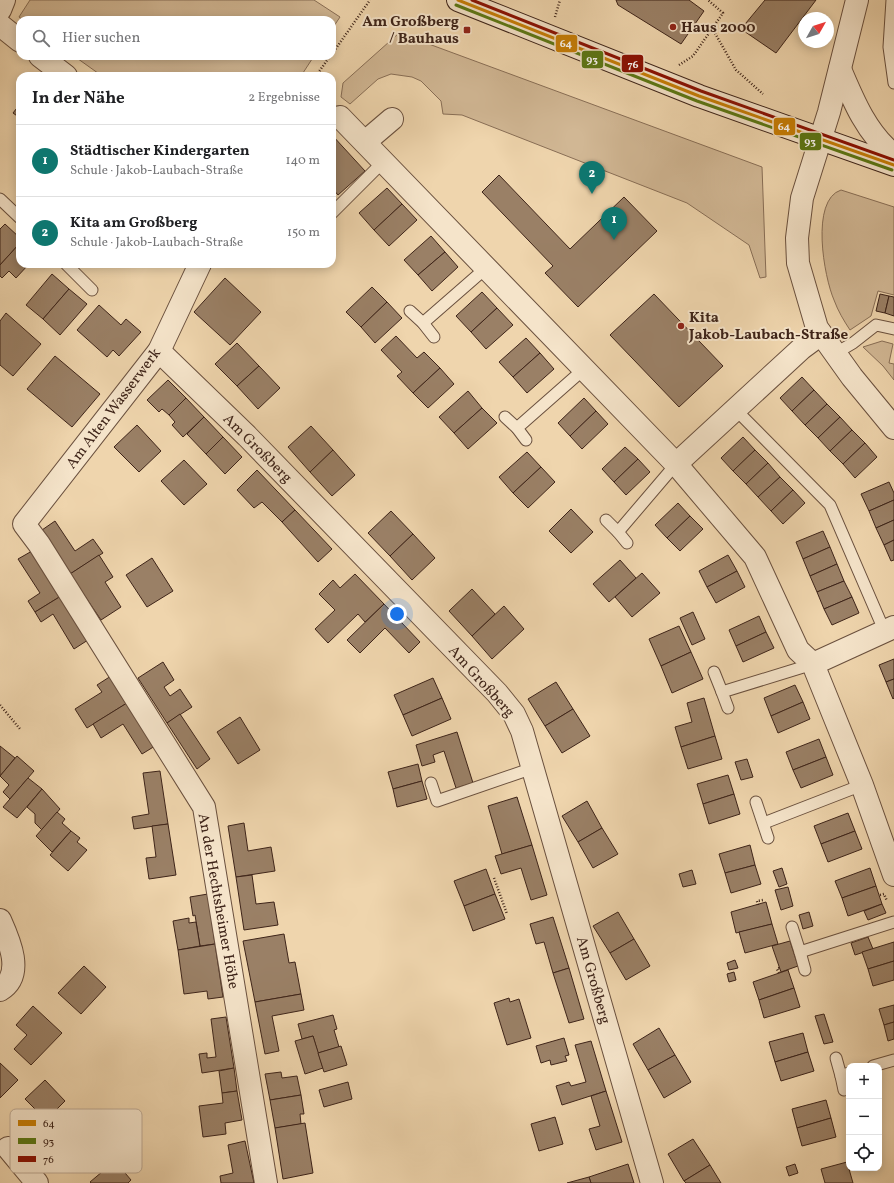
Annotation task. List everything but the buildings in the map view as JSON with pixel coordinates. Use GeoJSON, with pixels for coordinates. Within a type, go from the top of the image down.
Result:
{"type":"FeatureCollection","features":[{"type":"Feature","properties":{"kind":"street"},"geometry":{"type":"LineString","coordinates":[[0,10],[4,0]]}},
{"type":"Feature","properties":{"kind":"street"},"geometry":{"type":"LineString","coordinates":[[458,0],[624,67],[894,165]]}},
{"type":"Feature","properties":{"kind":"street"},"geometry":{"type":"LineString","coordinates":[[857,0],[821,139],[802,198],[797,238],[798,263],[811,311],[821,334],[852,377],[894,428]]}},
{"type":"Feature","properties":{"kind":"street"},"geometry":{"type":"LineString","coordinates":[[0,25],[16,38]]}},
{"type":"Feature","properties":{"kind":"street"},"geometry":{"type":"LineString","coordinates":[[45,60],[61,72]]}},
{"type":"Feature","properties":{"kind":"street"},"geometry":{"type":"LineString","coordinates":[[840,69],[864,119],[875,136],[894,155]]}},
{"type":"Feature","properties":{"kind":"street"},"geometry":{"type":"LineString","coordinates":[[340,116],[676,464],[755,557],[798,650],[813,664],[862,785],[894,875]]}},
{"type":"Feature","properties":{"kind":"street"},"geometry":{"type":"LineString","coordinates":[[365,142],[392,119]]}},
{"type":"Feature","properties":{"kind":"street","name":"Am Alten Wasserwerk"},"geometry":{"type":"LineString","coordinates":[[24,524],[159,351],[198,268]]}},
{"type":"Feature","properties":{"kind":"street"},"geometry":{"type":"LineString","coordinates":[[676,464],[802,348],[821,334]]}},
{"type":"Feature","properties":{"kind":"street","name":"Am Großberg"},"geometry":{"type":"LineString","coordinates":[[159,351],[247,436],[497,693],[514,714],[522,731],[533,768],[652,1183]]}},
{"type":"Feature","properties":{"kind":"street"},"geometry":{"type":"LineString","coordinates":[[836,353],[862,372],[894,406]]}},
{"type":"Feature","properties":{"kind":"street","name":"An der Hechtsheimer Höhe"},"geometry":{"type":"LineString","coordinates":[[24,524],[39,544],[204,807],[266,1183]]}},
{"type":"Feature","properties":{"kind":"street"},"geometry":{"type":"LineString","coordinates":[[813,664],[889,628]]}},
{"type":"Feature","properties":{"kind":"street"},"geometry":{"type":"LineString","coordinates":[[0,990],[4,988],[11,977],[14,965],[2,932]]}},
{"type":"Feature","properties":{"kind":"street"},"geometry":{"type":"LineString","coordinates":[[29,1173],[37,1183]]}},
{"type":"Feature","properties":{"kind":"lane"},"geometry":{"type":"LineString","coordinates":[[892,0],[889,46],[894,83]]}},
{"type":"Feature","properties":{"kind":"lane"},"geometry":{"type":"LineString","coordinates":[[336,209],[383,162]]}},
{"type":"Feature","properties":{"kind":"lane"},"geometry":{"type":"LineString","coordinates":[[0,199],[16,214]]}},
{"type":"Feature","properties":{"kind":"lane"},"geometry":{"type":"LineString","coordinates":[[70,268],[92,290]]}},
{"type":"Feature","properties":{"kind":"lane"},"geometry":{"type":"LineString","coordinates":[[423,322],[486,268]]}},
{"type":"Feature","properties":{"kind":"lane"},"geometry":{"type":"LineString","coordinates":[[410,311],[423,322],[434,338]]}},
{"type":"Feature","properties":{"kind":"lane"},"geometry":{"type":"LineString","coordinates":[[836,353],[853,343],[876,325],[894,329]]}},
{"type":"Feature","properties":{"kind":"lane"},"geometry":{"type":"LineString","coordinates":[[517,428],[584,369]]}},
{"type":"Feature","properties":{"kind":"lane"},"geometry":{"type":"LineString","coordinates":[[736,410],[830,505],[889,628]]}},
{"type":"Feature","properties":{"kind":"lane"},"geometry":{"type":"LineString","coordinates":[[505,417],[517,428],[526,440]]}},
{"type":"Feature","properties":{"kind":"lane"},"geometry":{"type":"LineString","coordinates":[[618,532],[676,464]]}},
{"type":"Feature","properties":{"kind":"lane"},"geometry":{"type":"LineString","coordinates":[[606,520],[627,543]]}},
{"type":"Feature","properties":{"kind":"lane"},"geometry":{"type":"LineString","coordinates":[[722,692],[813,664]]}},
{"type":"Feature","properties":{"kind":"lane"},"geometry":{"type":"LineString","coordinates":[[714,672],[728,708]]}},
{"type":"Feature","properties":{"kind":"lane"},"geometry":{"type":"LineString","coordinates":[[431,783],[437,801],[533,768]]}},
{"type":"Feature","properties":{"kind":"lane"},"geometry":{"type":"LineString","coordinates":[[764,823],[862,785]]}},
{"type":"Feature","properties":{"kind":"lane"},"geometry":{"type":"LineString","coordinates":[[756,802],[768,838]]}},
{"type":"Feature","properties":{"kind":"lane"},"geometry":{"type":"LineString","coordinates":[[800,952],[894,922]]}},
{"type":"Feature","properties":{"kind":"lane"},"geometry":{"type":"LineString","coordinates":[[792,927],[805,970]]}},
{"type":"Feature","properties":{"kind":"lane"},"geometry":{"type":"LineString","coordinates":[[836,1058],[845,1074],[844,1090]]}},
{"type":"Feature","properties":{"kind":"lane"},"geometry":{"type":"LineString","coordinates":[[882,1063],[894,1060]]}},
{"type":"Feature","properties":{"kind":"path"},"geometry":{"type":"LineString","coordinates":[[336,48],[370,0]]}},
{"type":"Feature","properties":{"kind":"path"},"geometry":{"type":"LineString","coordinates":[[553,21],[560,0]]}},
{"type":"Feature","properties":{"kind":"path"},"geometry":{"type":"LineString","coordinates":[[676,67],[693,56],[723,13],[708,0]]}},
{"type":"Feature","properties":{"kind":"path"},"geometry":{"type":"LineString","coordinates":[[712,28],[736,70],[763,94]]}},
{"type":"Feature","properties":{"kind":"path"},"geometry":{"type":"LineString","coordinates":[[319,72],[327,60]]}},
{"type":"Feature","properties":{"kind":"path"},"geometry":{"type":"LineString","coordinates":[[0,705],[20,730]]}},
{"type":"Feature","properties":{"kind":"path"},"geometry":{"type":"LineString","coordinates":[[494,878],[507,914]]}},
{"type":"Feature","properties":{"kind":"path"},"geometry":{"type":"LineString","coordinates":[[880,895],[884,894],[887,901]]}},
{"type":"Feature","properties":{"kind":"path"},"geometry":{"type":"LineString","coordinates":[[758,905],[757,901],[763,900]]}},
{"type":"Feature","properties":{"kind":"path"},"geometry":{"type":"LineString","coordinates":[[779,973],[777,969],[781,967]]}},
{"type":"Feature","properties":{"kind":"shaded area"},"geometry":{"type":"Polygon","coordinates":[[[30,0],[314,0],[340,17],[336,23],[336,16],[20,16],[30,0]]]}},
{"type":"Feature","properties":{"kind":"shaded area"},"geometry":{"type":"Polygon","coordinates":[[[399,33],[762,167],[766,277],[760,278],[749,245],[687,203],[462,115],[443,114],[441,101],[421,81],[412,77],[391,74],[378,79],[350,104],[341,97],[343,83],[399,33]]]}},
{"type":"Feature","properties":{"kind":"shaded area"},"geometry":{"type":"Polygon","coordinates":[[[80,60],[311,60],[304,72],[96,72],[80,60]]]}},
{"type":"Feature","properties":{"kind":"shaded area"},"geometry":{"type":"Polygon","coordinates":[[[841,190],[894,207],[894,295],[878,291],[871,316],[850,330],[837,308],[830,289],[822,240],[825,208],[831,197],[841,190]]]}},
{"type":"Feature","properties":{"kind":"shaded area"},"geometry":{"type":"Polygon","coordinates":[[[882,341],[893,344],[889,363],[894,364],[894,380],[883,366],[863,347],[882,341]]]}},
{"type":"Feature","properties":{"kind":"transit line","name":"64"},"geometry":{"type":"LineString","coordinates":[[458,0],[699,96],[894,165]]}},
{"type":"Feature","properties":{"kind":"transit line","name":"76"},"geometry":{"type":"LineString","coordinates":[[472,0],[701,91],[894,160]]}},
{"type":"Feature","properties":{"kind":"transit line","name":"93"},"geometry":{"type":"LineString","coordinates":[[456,5],[697,101],[892,170]]}},
{"type":"Feature","properties":{"kind":"place","name":"Haus 2000"},"geometry":{"type":"Point","coordinates":[673,27]}},
{"type":"Feature","properties":{"kind":"place","name":"Am Großberg / Bauhaus"},"geometry":{"type":"Point","coordinates":[467,30]}},
{"type":"Feature","properties":{"kind":"place","name":"Kita am Großberg"},"geometry":{"type":"Point","coordinates":[592,194]}},
{"type":"Feature","properties":{"kind":"place","name":"Städtischer Kindergarten"},"geometry":{"type":"Point","coordinates":[614,240]}},
{"type":"Feature","properties":{"kind":"place","name":"Kita Jakob-Laubach-Straße"},"geometry":{"type":"Point","coordinates":[681,326]}}]}
